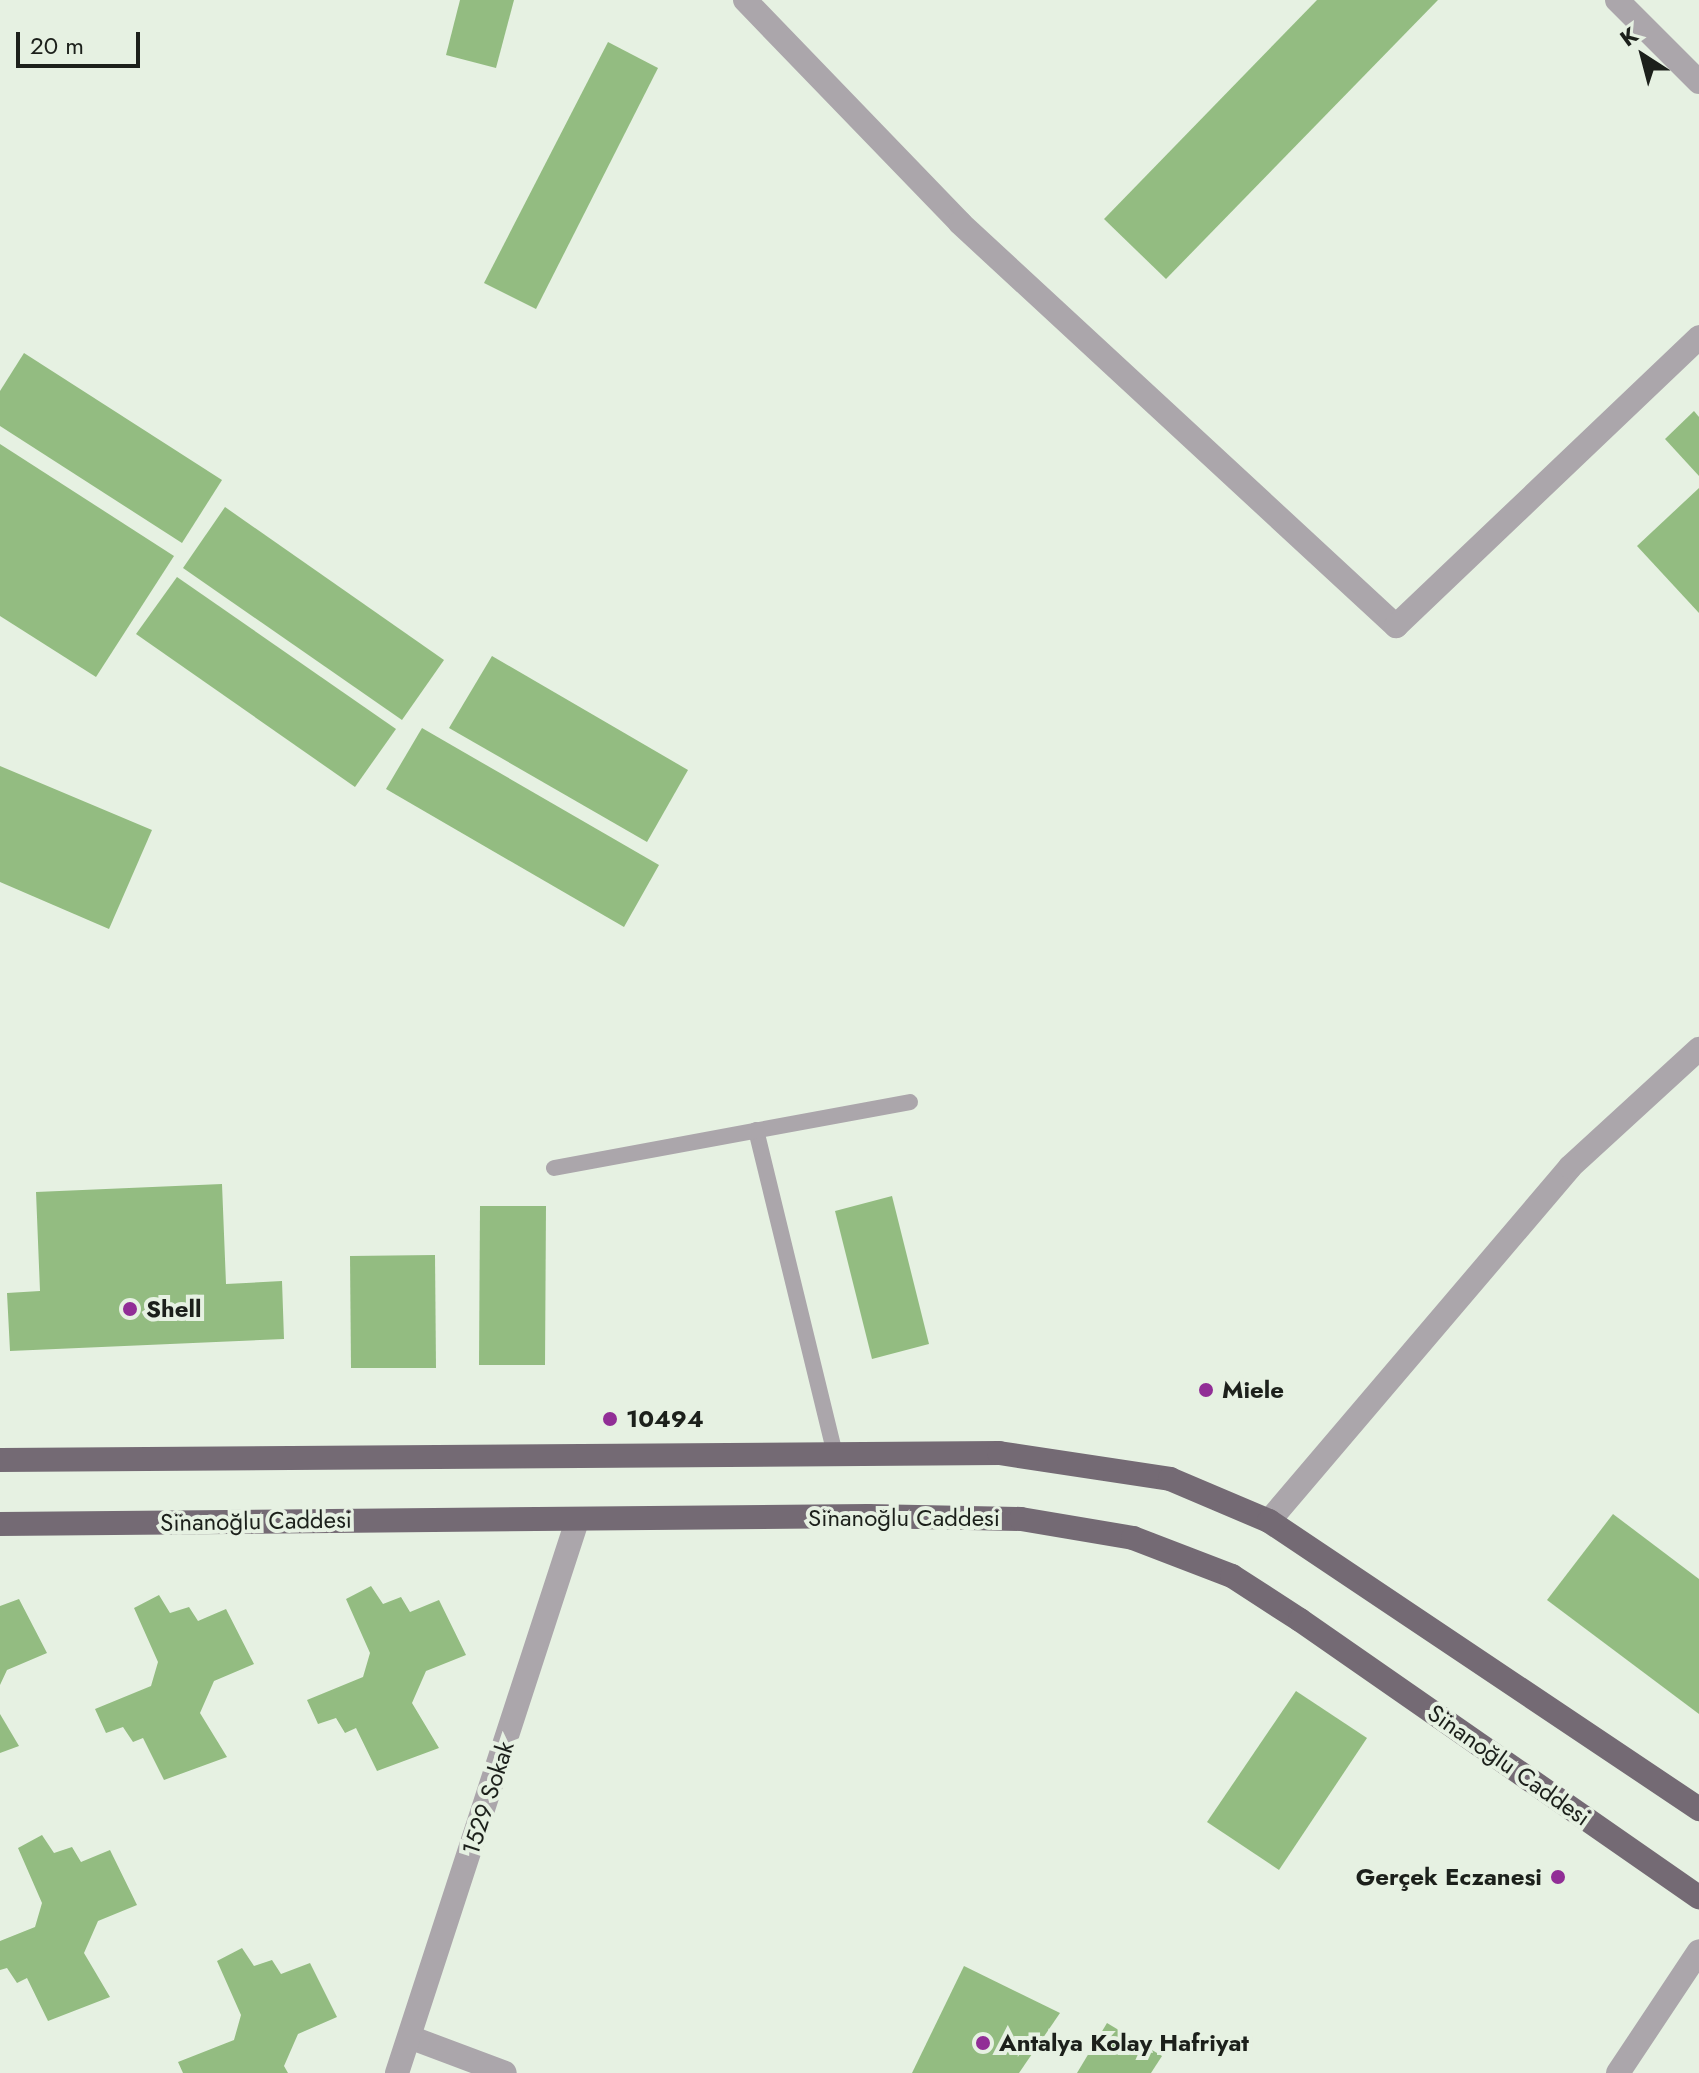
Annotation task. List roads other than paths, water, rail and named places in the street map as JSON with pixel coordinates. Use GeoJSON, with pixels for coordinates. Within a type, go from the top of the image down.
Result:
{"type":"FeatureCollection","features":[{"type":"Feature","properties":{"kind":"main road"},"geometry":{"type":"LineString","coordinates":[[0,1460],[999,1453],[1170,1479],[1269,1521],[1699,1809]]}},
{"type":"Feature","properties":{"kind":"main road","name":"Si̇nanoğlu Caddesi"},"geometry":{"type":"LineString","coordinates":[[0,1524],[1021,1519],[1133,1538],[1232,1576],[1699,1897]]}},
{"type":"Feature","properties":{"kind":"street"},"geometry":{"type":"LineString","coordinates":[[745,0],[960,223],[1396,626],[1699,337]]}},
{"type":"Feature","properties":{"kind":"street"},"geometry":{"type":"LineString","coordinates":[[1617,0],[1699,82]]}},
{"type":"Feature","properties":{"kind":"street"},"geometry":{"type":"LineString","coordinates":[[1269,1521],[1570,1167],[1699,1049]]}},
{"type":"Feature","properties":{"kind":"street","name":"1529 Sokak"},"geometry":{"type":"LineString","coordinates":[[397,2073],[412,2038],[577,1521]]}},
{"type":"Feature","properties":{"kind":"street"},"geometry":{"type":"LineString","coordinates":[[1618,2073],[1699,1951]]}},
{"type":"Feature","properties":{"kind":"street"},"geometry":{"type":"LineString","coordinates":[[412,2038],[505,2073]]}},
{"type":"Feature","properties":{"kind":"lane"},"geometry":{"type":"LineString","coordinates":[[554,1168],[910,1102]]}},
{"type":"Feature","properties":{"kind":"lane"},"geometry":{"type":"LineString","coordinates":[[756,1130],[835,1455]]}},
{"type":"Feature","properties":{"kind":"place","name":"Shell"},"geometry":{"type":"Point","coordinates":[130,1309]}},
{"type":"Feature","properties":{"kind":"place","name":"Miele"},"geometry":{"type":"Point","coordinates":[1206,1390]}},
{"type":"Feature","properties":{"kind":"place","name":"10494"},"geometry":{"type":"Point","coordinates":[610,1419]}},
{"type":"Feature","properties":{"kind":"place","name":"Gerçek Eczanesi"},"geometry":{"type":"Point","coordinates":[1558,1877]}},
{"type":"Feature","properties":{"kind":"place","name":"Antalya Kolay Hafriyat"},"geometry":{"type":"Point","coordinates":[983,2043]}}]}
